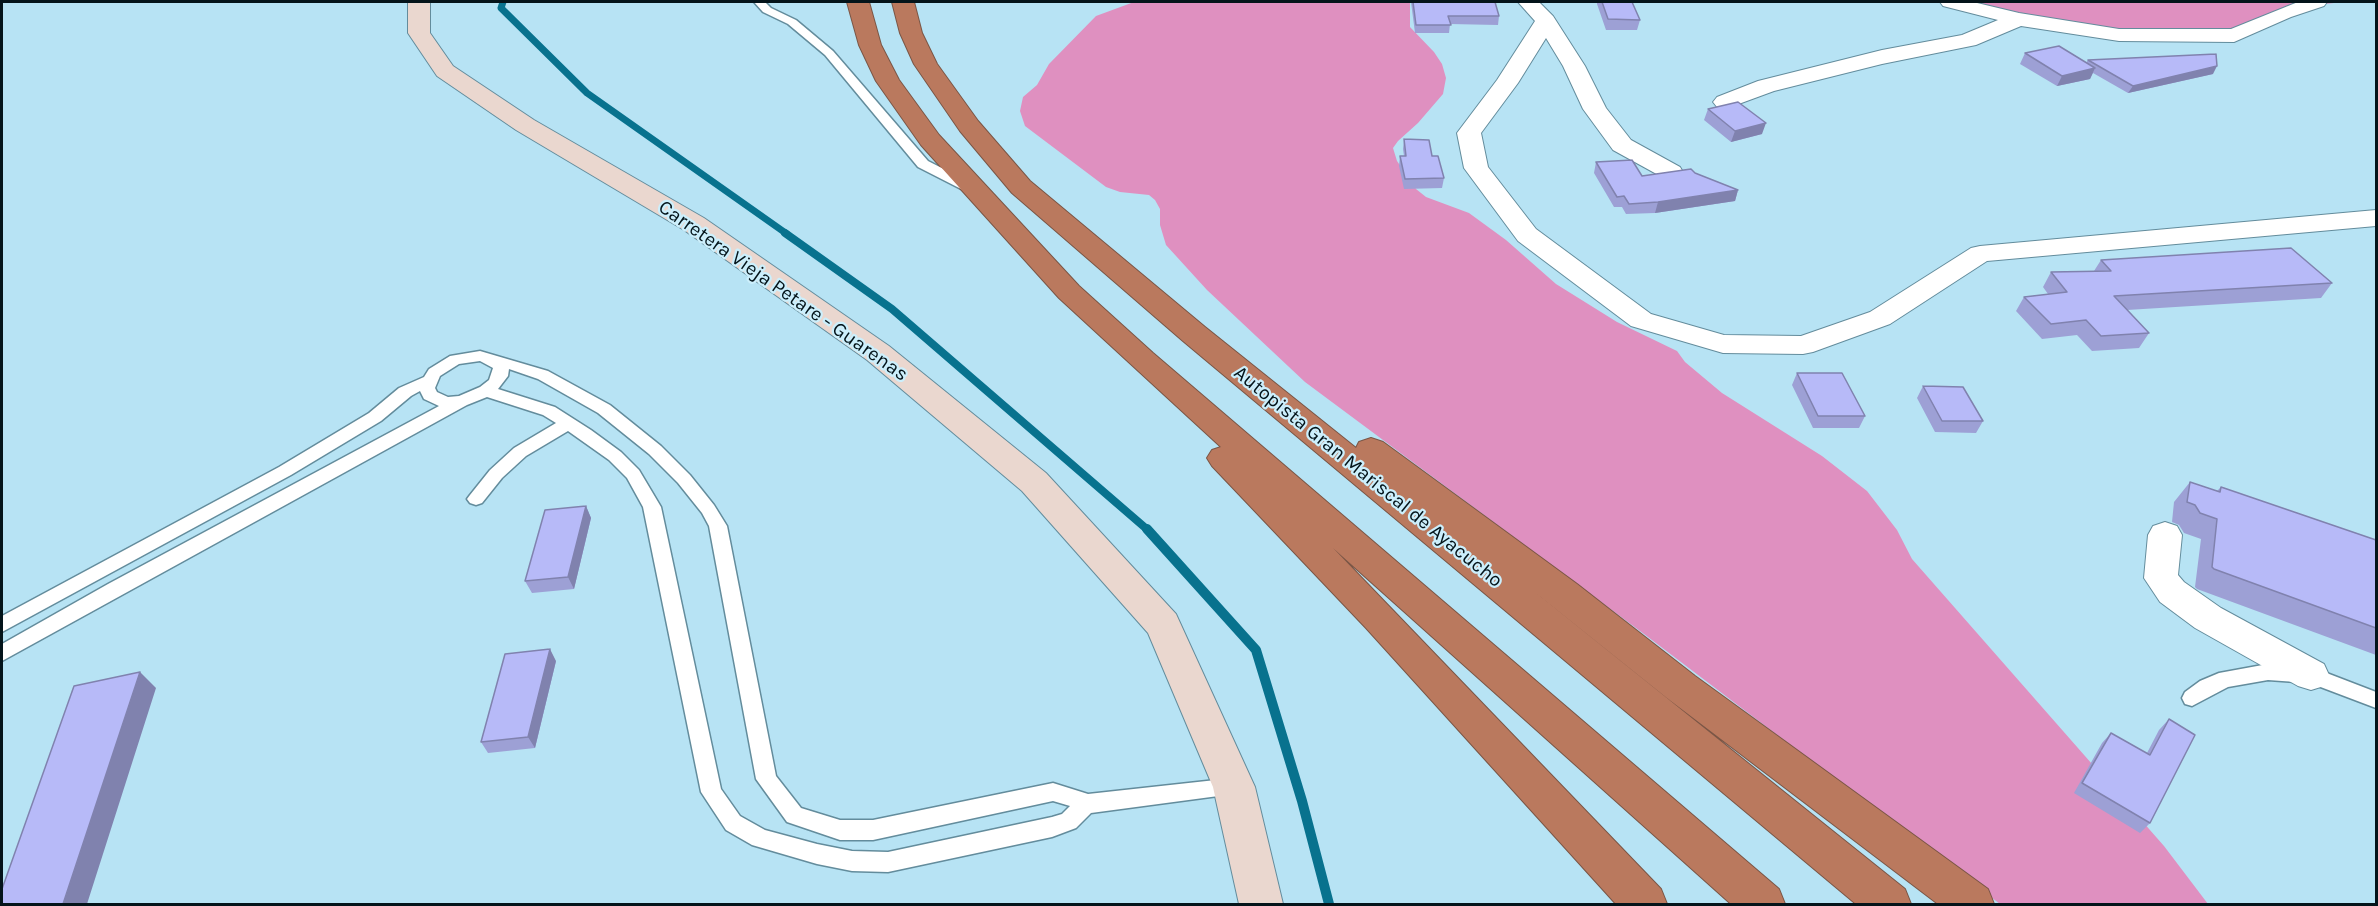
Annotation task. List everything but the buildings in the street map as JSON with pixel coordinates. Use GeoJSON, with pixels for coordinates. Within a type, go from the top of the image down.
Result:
{"type":"FeatureCollection","features":[{"type":"Feature","properties":{"kind":"highway"},"geometry":{"type":"LineString","coordinates":[[858,2],[870,45],[888,81],[930,140],[1068,292],[1150,367],[1763,904]]}},
{"type":"Feature","properties":{"kind":"highway","name":"Autopista Gran Mariscal de Ayacucho"},"geometry":{"type":"LineString","coordinates":[[903,2],[911,33],[926,64],[969,126],[1021,187],[1122,274],[1889,904]]}},
{"type":"Feature","properties":{"kind":"highway"},"geometry":{"type":"LineString","coordinates":[[1122,274],[1236,351],[1353,436],[1564,594],[1681,687],[1972,904]]}},
{"type":"Feature","properties":{"kind":"highway"},"geometry":{"type":"LineString","coordinates":[[1068,292],[1083,326],[1148,385],[1264,499],[1379,618],[1645,904]]}},
{"type":"Feature","properties":{"kind":"main road","name":"Carretera Vieja Petare - Guarenas"},"geometry":{"type":"LineString","coordinates":[[419,2],[419,33],[445,71],[525,125],[704,231],[878,353],[1034,482],[1163,625],[1234,786],[1261,904]]}},
{"type":"Feature","properties":{"kind":"street"},"geometry":{"type":"LineString","coordinates":[[1950,2],[2019,19],[2120,35],[2234,36],[2317,2]]}},
{"type":"Feature","properties":{"kind":"street"},"geometry":{"type":"LineString","coordinates":[[1537,11],[1574,66],[1595,109],[1622,144],[1671,172]]}},
{"type":"Feature","properties":{"kind":"street"},"geometry":{"type":"LineString","coordinates":[[1537,11],[1507,83],[1469,133],[1476,168],[1527,236],[1641,320],[1723,344],[1803,345],[1880,318],[1980,254],[2376,218]]}},
{"type":"Feature","properties":{"kind":"street"},"geometry":{"type":"LineString","coordinates":[[1725,102],[1766,86],[1882,57],[1968,40],[2019,19]]}},
{"type":"Feature","properties":{"kind":"street"},"geometry":{"type":"LineString","coordinates":[[2165,535],[2161,578],[2172,592],[2208,618],[2311,675]]}},
{"type":"Feature","properties":{"kind":"lane"},"geometry":{"type":"LineString","coordinates":[[759,2],[767,10],[799,27],[829,53],[923,164],[974,189]]}},
{"type":"Feature","properties":{"kind":"lane"},"geometry":{"type":"LineString","coordinates":[[2,625],[285,471],[375,417],[405,392],[429,381],[444,366],[461,358],[480,356],[543,375],[604,409],[655,450],[684,479],[708,509],[718,526],[766,779],[794,815],[840,830],[873,830],[1053,792],[1070,796],[1086,804],[1234,786]]}},
{"type":"Feature","properties":{"kind":"lane"},"geometry":{"type":"LineString","coordinates":[[2,653],[114,589],[461,401],[486,392],[500,376],[501,368],[497,362]]}},
{"type":"Feature","properties":{"kind":"lane"},"geometry":{"type":"LineString","coordinates":[[429,381],[427,388],[430,395],[437,400],[461,401]]}},
{"type":"Feature","properties":{"kind":"lane"},"geometry":{"type":"LineString","coordinates":[[486,392],[549,411],[585,434],[627,468],[652,507],[711,792],[733,823],[760,838],[817,854],[852,861],[888,862],[1052,827],[1069,821],[1086,804]]}},
{"type":"Feature","properties":{"kind":"lane"},"geometry":{"type":"LineString","coordinates":[[476,499],[496,474],[520,452],[568,423]]}},
{"type":"Feature","properties":{"kind":"lane"},"geometry":{"type":"LineString","coordinates":[[2192,698],[2207,687],[2226,679],[2268,672],[2311,675],[2376,700]]}},
{"type":"Feature","properties":{"kind":"shaded area"},"geometry":{"type":"Polygon","coordinates":[[[1134,2],[1410,2],[1410,27],[1434,52],[1442,64],[1446,78],[1443,94],[1393,148],[1397,161],[1416,189],[1426,197],[1469,213],[1506,240],[1556,284],[1617,322],[1677,351],[1685,362],[1722,393],[1822,456],[1867,491],[1897,530],[1912,559],[2164,846],[2208,904],[2000,904],[1644,634],[1305,382],[1207,290],[1166,245],[1160,225],[1160,209],[1155,200],[1149,195],[1120,192],[1106,187],[1025,126],[1020,111],[1023,97],[1037,85],[1049,64],[1096,16],[1134,2]]]}},
{"type":"Feature","properties":{"kind":"shaded area"},"geometry":{"type":"Polygon","coordinates":[[[1949,2],[2343,2],[2325,4],[2239,32],[2169,39],[2015,19],[1949,2]]]}},
{"type":"Feature","properties":{"kind":"waterway"},"geometry":{"type":"LineString","coordinates":[[503,2],[501,8],[587,93],[787,234]]}},
{"type":"Feature","properties":{"kind":"waterway"},"geometry":{"type":"LineString","coordinates":[[785,233],[892,309],[1148,530]]}},
{"type":"Feature","properties":{"kind":"waterway"},"geometry":{"type":"LineString","coordinates":[[1148,530],[1256,650],[1302,801],[1329,904]]}}]}
